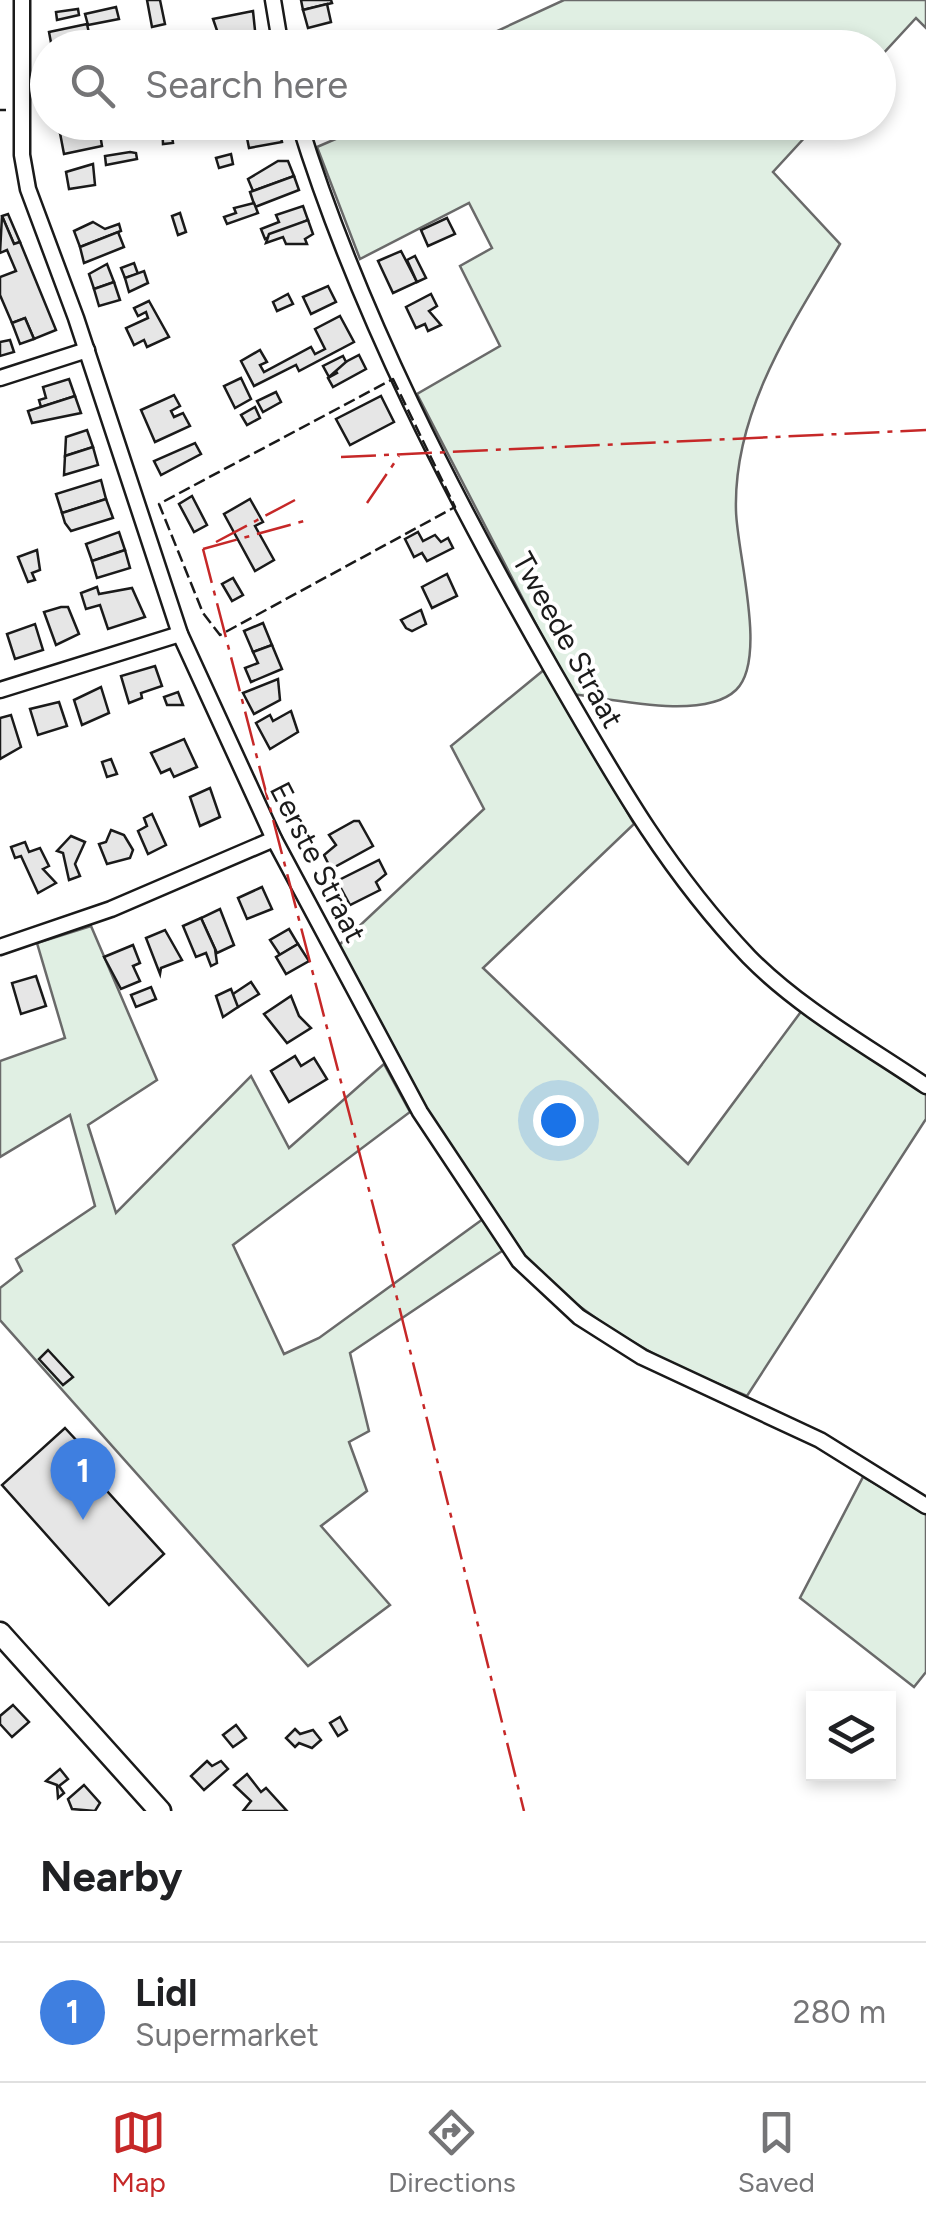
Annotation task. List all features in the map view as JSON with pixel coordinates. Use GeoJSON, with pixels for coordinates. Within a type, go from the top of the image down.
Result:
{"type":"FeatureCollection","features":[{"type":"Feature","properties":{"kind":"main road"},"geometry":{"type":"LineString","coordinates":[[0,1633],[160,1811]]}},
{"type":"Feature","properties":{"kind":"street","name":"Eerste Straat"},"geometry":{"type":"LineString","coordinates":[[22,0],[24,172],[32,205],[87,350],[180,634],[274,839],[420,1112],[486,1216],[533,1277],[579,1317],[642,1356],[786,1421],[926,1506]]}},
{"type":"Feature","properties":{"kind":"street"},"geometry":{"type":"LineString","coordinates":[[273,0],[279,30]]}},
{"type":"Feature","properties":{"kind":"street","name":"Tweede Straat"},"geometry":{"type":"LineString","coordinates":[[305,140],[320,188],[400,377],[505,586],[640,823],[677,877],[753,961],[926,1086]]}},
{"type":"Feature","properties":{"kind":"street"},"geometry":{"type":"LineString","coordinates":[[0,378],[87,350]]}},
{"type":"Feature","properties":{"kind":"street"},"geometry":{"type":"LineString","coordinates":[[0,690],[180,634]]}},
{"type":"Feature","properties":{"kind":"street"},"geometry":{"type":"LineString","coordinates":[[0,947],[111,910],[274,839]]}},
{"type":"Feature","properties":{"kind":"green space"},"geometry":{"type":"Polygon","coordinates":[[[564,0],[926,0],[926,28],[916,18],[896,40],[896,30],[499,30],[564,0]]]}},
{"type":"Feature","properties":{"kind":"green space"},"geometry":{"type":"Polygon","coordinates":[[[333,140],[802,140],[773,172],[840,244],[768,371],[744,439],[736,511],[750,655],[736,690],[721,699],[681,706],[572,694],[417,394],[500,346],[460,266],[492,248],[469,203],[360,259],[317,147],[333,140]]]}},
{"type":"Feature","properties":{"kind":"green space"},"geometry":{"type":"Polygon","coordinates":[[[545,669],[634,824],[483,968],[688,1164],[803,1009],[926,1094],[926,1119],[747,1396],[673,1365],[611,1329],[539,1277],[422,1109],[337,947],[484,809],[451,746],[545,669]]]}},
{"type":"Feature","properties":{"kind":"green space"},"geometry":{"type":"Polygon","coordinates":[[[91,926],[157,1080],[88,1125],[116,1213],[251,1076],[289,1148],[384,1064],[410,1112],[233,1245],[284,1354],[319,1338],[483,1219],[505,1249],[350,1353],[369,1431],[349,1442],[367,1491],[321,1526],[390,1605],[308,1666],[0,1320],[0,1288],[22,1271],[16,1259],[95,1206],[70,1115],[0,1157],[0,1061],[65,1038],[37,943],[91,926]]]}},
{"type":"Feature","properties":{"kind":"green space"},"geometry":{"type":"Polygon","coordinates":[[[863,1477],[926,1513],[926,1672],[914,1687],[800,1598],[863,1477]]]}},
{"type":"Feature","properties":{"kind":"building"},"geometry":{"type":"Polygon","coordinates":[[[147,0],[160,0],[165,24],[152,27],[147,0]]]}},
{"type":"Feature","properties":{"kind":"building"},"geometry":{"type":"Polygon","coordinates":[[[301,0],[331,0],[332,3],[303,10],[301,0]]]}},
{"type":"Feature","properties":{"kind":"building"},"geometry":{"type":"Polygon","coordinates":[[[327,4],[331,22],[308,28],[303,10],[327,4]]]}},
{"type":"Feature","properties":{"kind":"building"},"geometry":{"type":"Polygon","coordinates":[[[116,7],[119,19],[88,25],[85,14],[116,7]]]}},
{"type":"Feature","properties":{"kind":"building"},"geometry":{"type":"Polygon","coordinates":[[[78,9],[79,15],[57,20],[56,12],[78,9]]]}},
{"type":"Feature","properties":{"kind":"building"},"geometry":{"type":"Polygon","coordinates":[[[253,11],[255,30],[217,30],[213,19],[253,11]]]}},
{"type":"Feature","properties":{"kind":"building"},"geometry":{"type":"Polygon","coordinates":[[[87,24],[88,30],[58,30],[87,24]]]}},
{"type":"Feature","properties":{"kind":"building"},"geometry":{"type":"Polygon","coordinates":[[[61,140],[101,140],[102,146],[64,154],[61,140]]]}},
{"type":"Feature","properties":{"kind":"building"},"geometry":{"type":"Polygon","coordinates":[[[247,140],[282,140],[282,142],[249,148],[247,140]]]}},
{"type":"Feature","properties":{"kind":"building"},"geometry":{"type":"Polygon","coordinates":[[[136,153],[137,159],[106,165],[105,156],[136,153]]]}},
{"type":"Feature","properties":{"kind":"building"},"geometry":{"type":"Polygon","coordinates":[[[231,154],[233,164],[219,168],[216,158],[231,154]]]}},
{"type":"Feature","properties":{"kind":"building"},"geometry":{"type":"Polygon","coordinates":[[[278,161],[288,161],[294,176],[253,191],[248,179],[278,161]]]}},
{"type":"Feature","properties":{"kind":"building"},"geometry":{"type":"Polygon","coordinates":[[[93,164],[95,185],[69,189],[66,172],[93,164]]]}},
{"type":"Feature","properties":{"kind":"building"},"geometry":{"type":"Polygon","coordinates":[[[294,176],[299,190],[255,207],[250,192],[294,176]]]}},
{"type":"Feature","properties":{"kind":"building"},"geometry":{"type":"Polygon","coordinates":[[[254,203],[258,213],[227,224],[224,217],[236,213],[234,208],[254,203]]]}},
{"type":"Feature","properties":{"kind":"building"},"geometry":{"type":"Polygon","coordinates":[[[303,206],[308,220],[265,239],[261,229],[279,222],[276,215],[303,206]]]}},
{"type":"Feature","properties":{"kind":"building"},"geometry":{"type":"Polygon","coordinates":[[[180,213],[186,232],[178,235],[172,216],[180,213]]]}},
{"type":"Feature","properties":{"kind":"building"},"geometry":{"type":"Polygon","coordinates":[[[8,214],[20,242],[14,244],[2,216],[8,214]]]}},
{"type":"Feature","properties":{"kind":"building"},"geometry":{"type":"Polygon","coordinates":[[[2,216],[14,244],[20,242],[56,330],[34,339],[25,318],[12,323],[0,295],[0,277],[16,271],[7,250],[0,253],[2,216]]]}},
{"type":"Feature","properties":{"kind":"building"},"geometry":{"type":"Polygon","coordinates":[[[447,218],[455,234],[428,246],[421,230],[447,218]]]}},
{"type":"Feature","properties":{"kind":"building"},"geometry":{"type":"Polygon","coordinates":[[[308,220],[313,234],[305,239],[307,244],[286,244],[283,237],[266,243],[269,234],[308,220]]]}},
{"type":"Feature","properties":{"kind":"building"},"geometry":{"type":"Polygon","coordinates":[[[93,222],[105,229],[119,224],[121,231],[80,247],[74,231],[93,222]]]}},
{"type":"Feature","properties":{"kind":"building"},"geometry":{"type":"Polygon","coordinates":[[[118,232],[124,247],[84,263],[80,247],[118,232]]]}},
{"type":"Feature","properties":{"kind":"building"},"geometry":{"type":"Polygon","coordinates":[[[401,251],[417,282],[393,293],[378,261],[401,251]]]}},
{"type":"Feature","properties":{"kind":"building"},"geometry":{"type":"Polygon","coordinates":[[[415,256],[426,278],[417,282],[407,260],[415,256]]]}},
{"type":"Feature","properties":{"kind":"building"},"geometry":{"type":"Polygon","coordinates":[[[134,263],[138,274],[125,278],[121,268],[134,263]]]}},
{"type":"Feature","properties":{"kind":"building"},"geometry":{"type":"Polygon","coordinates":[[[107,264],[114,282],[94,289],[89,274],[107,264]]]}},
{"type":"Feature","properties":{"kind":"building"},"geometry":{"type":"Polygon","coordinates":[[[144,271],[148,283],[129,292],[125,278],[144,271]]]}},
{"type":"Feature","properties":{"kind":"building"},"geometry":{"type":"Polygon","coordinates":[[[114,282],[120,300],[99,306],[94,289],[114,282]]]}},
{"type":"Feature","properties":{"kind":"building"},"geometry":{"type":"Polygon","coordinates":[[[328,286],[336,302],[311,314],[303,297],[328,286]]]}},
{"type":"Feature","properties":{"kind":"building"},"geometry":{"type":"Polygon","coordinates":[[[288,294],[293,304],[277,311],[273,302],[288,294]]]}},
{"type":"Feature","properties":{"kind":"building"},"geometry":{"type":"Polygon","coordinates":[[[431,294],[437,306],[429,311],[441,325],[428,331],[425,324],[416,328],[406,307],[431,294]]]}},
{"type":"Feature","properties":{"kind":"building"},"geometry":{"type":"Polygon","coordinates":[[[149,301],[169,337],[147,347],[144,340],[134,345],[126,328],[148,318],[146,312],[138,316],[134,308],[149,301]]]}},
{"type":"Feature","properties":{"kind":"building"},"geometry":{"type":"Polygon","coordinates":[[[340,316],[354,342],[299,371],[296,365],[254,386],[241,361],[260,350],[267,362],[260,365],[264,372],[311,347],[315,354],[325,349],[315,329],[340,316]]]}},
{"type":"Feature","properties":{"kind":"building"},"geometry":{"type":"Polygon","coordinates":[[[25,318],[34,339],[20,344],[12,323],[25,318]]]}},
{"type":"Feature","properties":{"kind":"building"},"geometry":{"type":"Polygon","coordinates":[[[10,340],[14,352],[0,356],[0,342],[10,340]]]}},
{"type":"Feature","properties":{"kind":"building"},"geometry":{"type":"Polygon","coordinates":[[[359,355],[366,369],[333,387],[328,378],[337,373],[334,368],[359,355]]]}},
{"type":"Feature","properties":{"kind":"building"},"geometry":{"type":"Polygon","coordinates":[[[343,356],[346,362],[329,377],[323,366],[343,356]]]}},
{"type":"Feature","properties":{"kind":"building"},"geometry":{"type":"Polygon","coordinates":[[[241,378],[251,399],[235,408],[224,386],[241,378]]]}},
{"type":"Feature","properties":{"kind":"building"},"geometry":{"type":"Polygon","coordinates":[[[69,379],[75,396],[41,407],[39,400],[46,398],[43,387],[69,379]]]}},
{"type":"Feature","properties":{"kind":"building"},"geometry":{"type":"Polygon","coordinates":[[[276,392],[281,402],[263,412],[257,401],[276,392]]]}},
{"type":"Feature","properties":{"kind":"building"},"geometry":{"type":"Polygon","coordinates":[[[174,395],[180,406],[171,411],[174,417],[183,413],[190,426],[155,442],[141,410],[174,395]]]}},
{"type":"Feature","properties":{"kind":"building"},"geometry":{"type":"Polygon","coordinates":[[[75,396],[81,413],[32,423],[28,411],[75,396]]]}},
{"type":"Feature","properties":{"kind":"building"},"geometry":{"type":"Polygon","coordinates":[[[381,396],[394,422],[350,445],[336,419],[381,396]]]}},
{"type":"Feature","properties":{"kind":"building"},"geometry":{"type":"Polygon","coordinates":[[[255,407],[260,418],[247,425],[241,415],[255,407]]]}},
{"type":"Feature","properties":{"kind":"building"},"geometry":{"type":"Polygon","coordinates":[[[87,430],[93,447],[65,456],[66,437],[87,430]]]}},
{"type":"Feature","properties":{"kind":"building"},"geometry":{"type":"Polygon","coordinates":[[[195,443],[201,454],[161,475],[154,461],[195,443]]]}},
{"type":"Feature","properties":{"kind":"building"},"geometry":{"type":"Polygon","coordinates":[[[93,447],[98,465],[64,475],[65,456],[93,447]]]}},
{"type":"Feature","properties":{"kind":"building"},"geometry":{"type":"Polygon","coordinates":[[[101,480],[106,499],[62,513],[56,494],[101,480]]]}},
{"type":"Feature","properties":{"kind":"building"},"geometry":{"type":"Polygon","coordinates":[[[192,496],[207,525],[194,532],[179,504],[192,496]]]}},
{"type":"Feature","properties":{"kind":"building"},"geometry":{"type":"Polygon","coordinates":[[[106,499],[113,518],[71,531],[65,523],[62,513],[106,499]]]}},
{"type":"Feature","properties":{"kind":"building"},"geometry":{"type":"Polygon","coordinates":[[[250,499],[263,522],[255,526],[274,560],[255,571],[224,514],[250,499]]]}},
{"type":"Feature","properties":{"kind":"building"},"geometry":{"type":"Polygon","coordinates":[[[119,532],[125,550],[92,561],[86,544],[119,532]]]}},
{"type":"Feature","properties":{"kind":"building"},"geometry":{"type":"Polygon","coordinates":[[[418,532],[423,541],[435,535],[441,542],[448,538],[453,548],[427,561],[422,553],[414,557],[405,539],[418,532]]]}},
{"type":"Feature","properties":{"kind":"building"},"geometry":{"type":"Polygon","coordinates":[[[37,550],[40,570],[32,573],[35,580],[28,582],[18,557],[37,550]]]}},
{"type":"Feature","properties":{"kind":"building"},"geometry":{"type":"Polygon","coordinates":[[[125,550],[130,568],[97,578],[92,561],[125,550]]]}},
{"type":"Feature","properties":{"kind":"building"},"geometry":{"type":"Polygon","coordinates":[[[447,574],[457,596],[432,608],[422,587],[447,574]]]}},
{"type":"Feature","properties":{"kind":"building"},"geometry":{"type":"Polygon","coordinates":[[[233,578],[243,595],[232,601],[222,584],[233,578]]]}},
{"type":"Feature","properties":{"kind":"building"},"geometry":{"type":"Polygon","coordinates":[[[97,587],[99,594],[132,588],[145,617],[108,629],[100,605],[86,609],[81,593],[97,587]]]}},
{"type":"Feature","properties":{"kind":"building"},"geometry":{"type":"Polygon","coordinates":[[[68,607],[79,634],[56,645],[44,612],[68,607]]]}},
{"type":"Feature","properties":{"kind":"building"},"geometry":{"type":"Polygon","coordinates":[[[421,610],[426,624],[412,631],[406,628],[401,620],[421,610]]]}},
{"type":"Feature","properties":{"kind":"building"},"geometry":{"type":"Polygon","coordinates":[[[263,623],[272,645],[253,652],[244,631],[263,623]]]}},
{"type":"Feature","properties":{"kind":"building"},"geometry":{"type":"Polygon","coordinates":[[[35,624],[43,650],[15,659],[7,634],[35,624]]]}},
{"type":"Feature","properties":{"kind":"building"},"geometry":{"type":"Polygon","coordinates":[[[272,645],[282,669],[251,682],[245,668],[258,663],[253,652],[272,645]]]}},
{"type":"Feature","properties":{"kind":"building"},"geometry":{"type":"Polygon","coordinates":[[[155,666],[162,686],[141,693],[142,698],[129,703],[121,676],[155,666]]]}},
{"type":"Feature","properties":{"kind":"building"},"geometry":{"type":"Polygon","coordinates":[[[278,679],[280,700],[254,714],[243,693],[278,679]]]}},
{"type":"Feature","properties":{"kind":"building"},"geometry":{"type":"Polygon","coordinates":[[[101,687],[109,713],[82,725],[74,700],[101,687]]]}},
{"type":"Feature","properties":{"kind":"building"},"geometry":{"type":"Polygon","coordinates":[[[178,692],[183,705],[167,705],[164,697],[178,692]]]}},
{"type":"Feature","properties":{"kind":"building"},"geometry":{"type":"Polygon","coordinates":[[[59,702],[67,726],[38,735],[30,709],[59,702]]]}},
{"type":"Feature","properties":{"kind":"building"},"geometry":{"type":"Polygon","coordinates":[[[291,711],[298,732],[270,749],[256,723],[270,715],[273,721],[291,711]]]}},
{"type":"Feature","properties":{"kind":"building"},"geometry":{"type":"Polygon","coordinates":[[[11,715],[21,747],[0,759],[0,718],[11,715]]]}},
{"type":"Feature","properties":{"kind":"building"},"geometry":{"type":"Polygon","coordinates":[[[184,739],[197,767],[174,777],[170,769],[161,773],[151,753],[184,739]]]}},
{"type":"Feature","properties":{"kind":"building"},"geometry":{"type":"Polygon","coordinates":[[[111,759],[117,774],[107,777],[102,762],[111,759]]]}},
{"type":"Feature","properties":{"kind":"building"},"geometry":{"type":"Polygon","coordinates":[[[210,788],[220,817],[200,826],[190,797],[210,788]]]}},
{"type":"Feature","properties":{"kind":"building"},"geometry":{"type":"Polygon","coordinates":[[[152,814],[166,845],[148,854],[138,831],[147,826],[144,818],[152,814]]]}},
{"type":"Feature","properties":{"kind":"building"},"geometry":{"type":"Polygon","coordinates":[[[359,821],[373,846],[331,869],[324,855],[336,845],[329,835],[359,821]]]}},
{"type":"Feature","properties":{"kind":"building"},"geometry":{"type":"Polygon","coordinates":[[[111,830],[124,835],[133,850],[130,858],[107,864],[99,844],[106,842],[111,830]]]}},
{"type":"Feature","properties":{"kind":"building"},"geometry":{"type":"Polygon","coordinates":[[[71,836],[85,842],[75,864],[80,876],[69,880],[63,853],[57,851],[71,836]]]}},
{"type":"Feature","properties":{"kind":"building"},"geometry":{"type":"Polygon","coordinates":[[[25,842],[29,852],[40,848],[49,866],[43,869],[56,883],[38,893],[21,856],[15,858],[11,847],[25,842]]]}},
{"type":"Feature","properties":{"kind":"building"},"geometry":{"type":"Polygon","coordinates":[[[379,860],[386,874],[376,882],[380,890],[350,905],[337,881],[379,860]]]}},
{"type":"Feature","properties":{"kind":"building"},"geometry":{"type":"Polygon","coordinates":[[[262,887],[272,909],[247,919],[238,898],[262,887]]]}},
{"type":"Feature","properties":{"kind":"building"},"geometry":{"type":"Polygon","coordinates":[[[220,909],[234,945],[217,953],[201,918],[220,909]]]}},
{"type":"Feature","properties":{"kind":"building"},"geometry":{"type":"Polygon","coordinates":[[[201,918],[215,949],[217,963],[211,966],[206,953],[196,957],[183,926],[201,918]]]}},
{"type":"Feature","properties":{"kind":"building"},"geometry":{"type":"Polygon","coordinates":[[[289,929],[298,944],[280,955],[270,940],[289,929]]]}},
{"type":"Feature","properties":{"kind":"building"},"geometry":{"type":"Polygon","coordinates":[[[165,930],[182,960],[161,968],[160,974],[146,938],[165,930]]]}},
{"type":"Feature","properties":{"kind":"building"},"geometry":{"type":"Polygon","coordinates":[[[298,944],[309,961],[286,974],[276,957],[298,944]]]}},
{"type":"Feature","properties":{"kind":"building"},"geometry":{"type":"Polygon","coordinates":[[[133,945],[140,963],[133,966],[140,981],[121,989],[104,957],[133,945]]]}},
{"type":"Feature","properties":{"kind":"building"},"geometry":{"type":"Polygon","coordinates":[[[36,976],[46,1006],[21,1014],[12,983],[36,976]]]}},
{"type":"Feature","properties":{"kind":"building"},"geometry":{"type":"Polygon","coordinates":[[[251,982],[259,994],[238,1007],[230,996],[251,982]]]}},
{"type":"Feature","properties":{"kind":"building"},"geometry":{"type":"Polygon","coordinates":[[[151,987],[156,999],[136,1007],[131,995],[151,987]]]}},
{"type":"Feature","properties":{"kind":"building"},"geometry":{"type":"Polygon","coordinates":[[[231,989],[238,1007],[223,1017],[216,996],[231,989]]]}},
{"type":"Feature","properties":{"kind":"building"},"geometry":{"type":"Polygon","coordinates":[[[291,996],[299,1016],[311,1028],[287,1043],[264,1014],[291,996]]]}},
{"type":"Feature","properties":{"kind":"building"},"geometry":{"type":"Polygon","coordinates":[[[295,1056],[301,1066],[314,1058],[327,1079],[289,1102],[271,1071],[295,1056]]]}},
{"type":"Feature","properties":{"kind":"building"},"geometry":{"type":"Polygon","coordinates":[[[48,1350],[73,1377],[63,1385],[39,1359],[48,1350]]]}},
{"type":"Feature","properties":{"kind":"building"},"geometry":{"type":"Polygon","coordinates":[[[65,1428],[77,1441],[69,1449],[164,1554],[109,1605],[2,1485],[65,1428]]]}},
{"type":"Feature","properties":{"kind":"building"},"geometry":{"type":"Polygon","coordinates":[[[13,1705],[29,1722],[12,1737],[0,1724],[0,1716],[13,1705]]]}},
{"type":"Feature","properties":{"kind":"building"},"geometry":{"type":"Polygon","coordinates":[[[340,1717],[347,1730],[338,1736],[330,1723],[340,1717]]]}},
{"type":"Feature","properties":{"kind":"building"},"geometry":{"type":"Polygon","coordinates":[[[236,1725],[246,1738],[233,1747],[223,1735],[236,1725]]]}},
{"type":"Feature","properties":{"kind":"building"},"geometry":{"type":"Polygon","coordinates":[[[295,1729],[300,1734],[313,1730],[321,1740],[312,1748],[299,1743],[295,1747],[286,1738],[295,1729]]]}},
{"type":"Feature","properties":{"kind":"building"},"geometry":{"type":"Polygon","coordinates":[[[207,1761],[212,1766],[221,1761],[228,1769],[204,1790],[191,1776],[207,1761]]]}},
{"type":"Feature","properties":{"kind":"building"},"geometry":{"type":"Polygon","coordinates":[[[60,1769],[68,1779],[59,1786],[64,1793],[58,1798],[57,1785],[46,1781],[60,1769]]]}},
{"type":"Feature","properties":{"kind":"building"},"geometry":{"type":"Polygon","coordinates":[[[247,1774],[261,1792],[266,1788],[287,1811],[243,1811],[251,1801],[234,1785],[247,1774]]]}},
{"type":"Feature","properties":{"kind":"building"},"geometry":{"type":"Polygon","coordinates":[[[84,1785],[100,1803],[95,1811],[72,1809],[68,1799],[84,1785]]]}},
{"type":"Feature","properties":{"kind":"fence"},"geometry":{"type":"LineString","coordinates":[[0,110],[6,110]]}},
{"type":"Feature","properties":{"kind":"fence"},"geometry":{"type":"LineString","coordinates":[[393,379],[455,507],[220,635],[203,613],[159,504],[393,379]]}},
{"type":"Feature","properties":{"kind":"power"},"geometry":{"type":"LineString","coordinates":[[341,457],[926,430]]}},
{"type":"Feature","properties":{"kind":"power"},"geometry":{"type":"LineString","coordinates":[[367,503],[399,456]]}},
{"type":"Feature","properties":{"kind":"power"},"geometry":{"type":"LineString","coordinates":[[216,542],[295,500]]}},
{"type":"Feature","properties":{"kind":"power"},"geometry":{"type":"LineString","coordinates":[[203,549],[304,521]]}},
{"type":"Feature","properties":{"kind":"power"},"geometry":{"type":"LineString","coordinates":[[203,549],[398,1302],[524,1811]]}},
{"type":"Feature","properties":{"kind":"place","name":"Lidl"},"geometry":{"type":"Point","coordinates":[83,1520]}}]}
